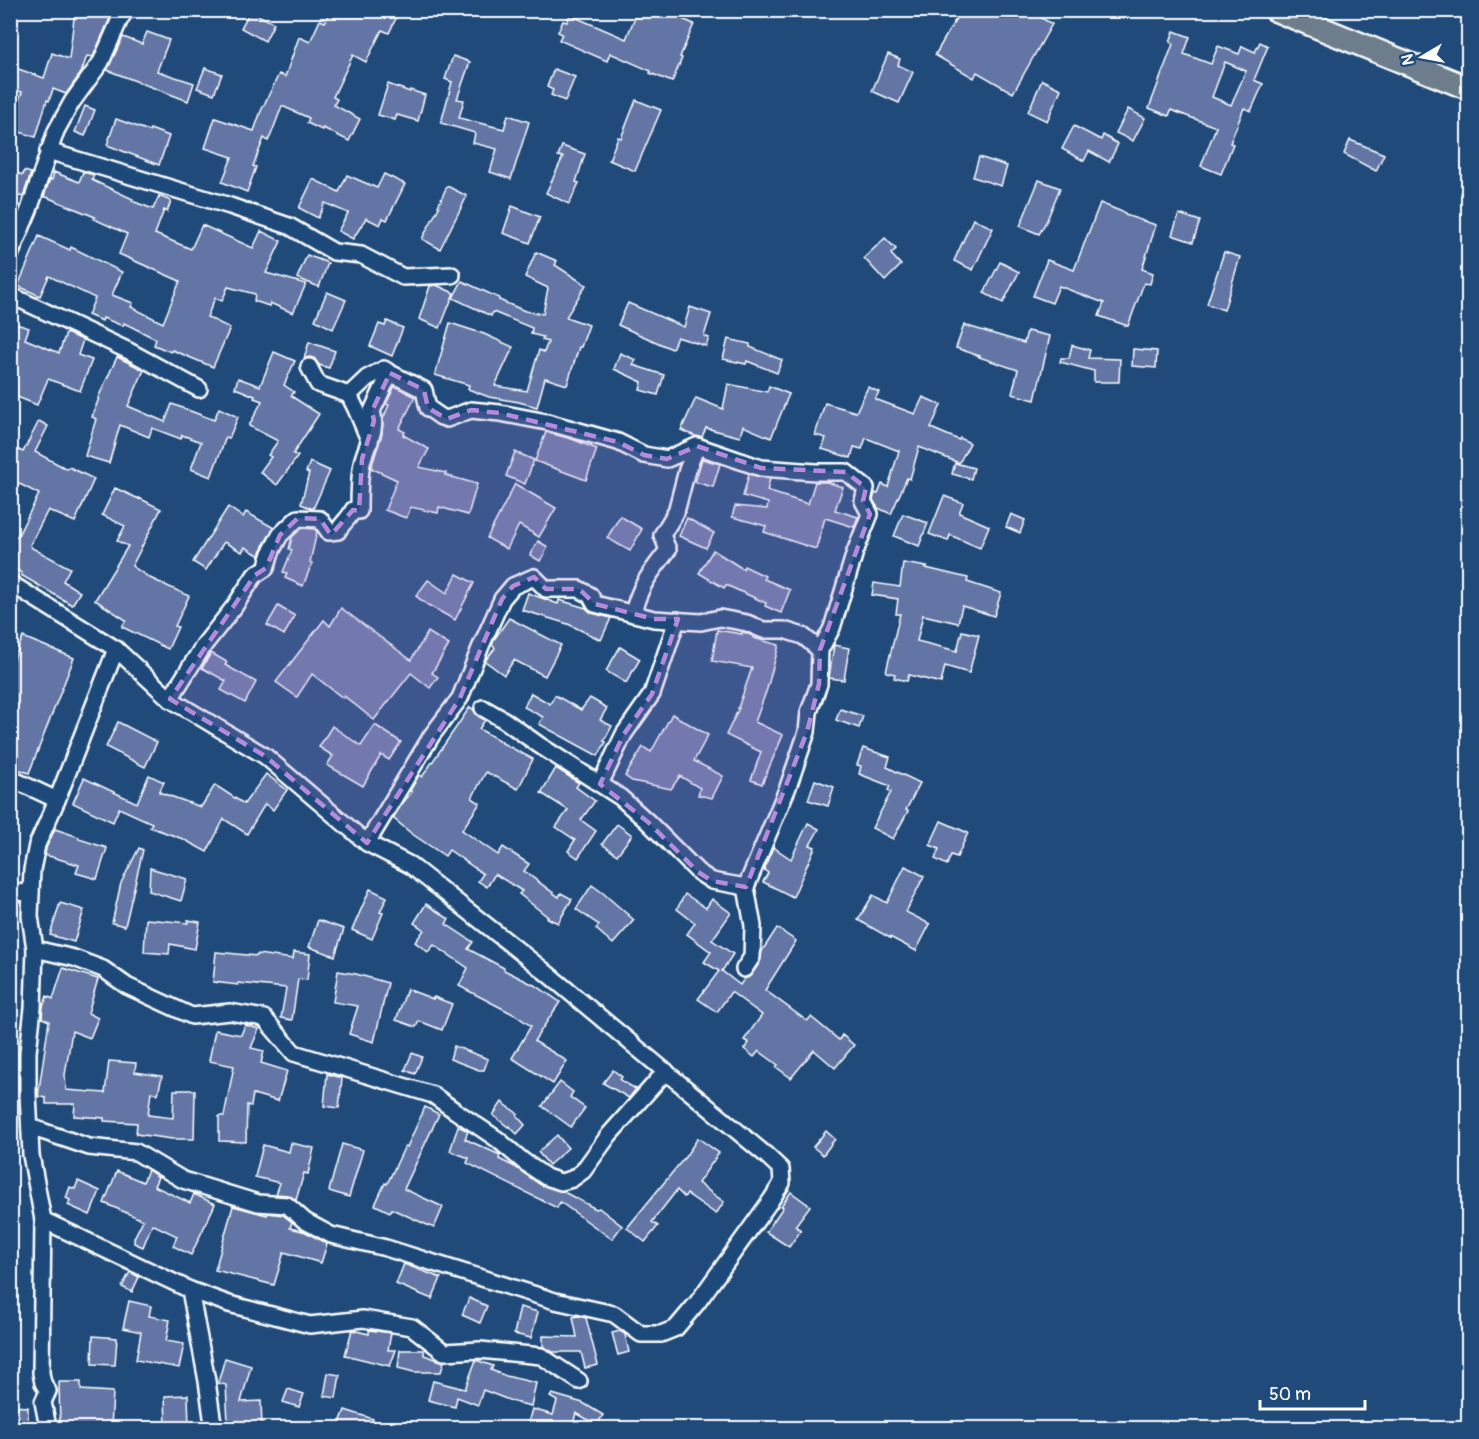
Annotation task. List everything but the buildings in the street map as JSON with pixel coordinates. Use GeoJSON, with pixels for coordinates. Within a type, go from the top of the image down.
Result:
{"type":"FeatureCollection","features":[{"type":"Feature","properties":{"kind":"main road"},"geometry":{"type":"LineString","coordinates":[[1276,10],[1468,88]]}},
{"type":"Feature","properties":{"kind":"street"},"geometry":{"type":"LineString","coordinates":[[10,255],[56,130],[72,102],[101,62],[126,10]]}},
{"type":"Feature","properties":{"kind":"street"},"geometry":{"type":"LineString","coordinates":[[48,151],[289,226],[334,252],[361,255],[403,278],[452,275]]}},
{"type":"Feature","properties":{"kind":"street"},"geometry":{"type":"LineString","coordinates":[[10,295],[129,351],[199,388]]}},
{"type":"Feature","properties":{"kind":"street"},"geometry":{"type":"LineString","coordinates":[[309,367],[318,384],[349,395],[370,442]]}},
{"type":"Feature","properties":{"kind":"street"},"geometry":{"type":"LineString","coordinates":[[349,395],[367,378],[384,369],[424,390],[428,408],[447,419],[471,410],[500,413],[547,422],[618,442],[644,454],[668,459],[697,446],[761,468],[846,472],[866,488],[863,501],[870,514],[855,552],[832,628],[820,650],[819,684],[810,712],[807,732],[788,787],[746,887],[753,926],[752,957],[744,969]]}},
{"type":"Feature","properties":{"kind":"street"},"geometry":{"type":"LineString","coordinates":[[170,699],[204,645],[234,607],[255,575],[266,568],[280,535],[298,518],[320,519],[329,532],[338,531],[342,523],[351,515],[352,510],[358,511],[358,483],[362,459],[370,442],[374,421],[372,411],[390,374]]}},
{"type":"Feature","properties":{"kind":"street"},"geometry":{"type":"LineString","coordinates":[[633,614],[640,589],[668,550],[662,535],[676,512],[687,470],[697,446]]}},
{"type":"Feature","properties":{"kind":"street"},"geometry":{"type":"LineString","coordinates":[[367,843],[432,735],[460,698],[502,599],[513,586],[534,576],[546,589],[579,589],[590,595],[595,604],[633,614],[654,619],[700,622],[720,618],[747,623],[763,630],[784,630],[803,636],[820,650]]}},
{"type":"Feature","properties":{"kind":"street"},"geometry":{"type":"LineString","coordinates":[[10,583],[116,649],[170,699],[265,756],[367,843],[410,865],[543,970],[766,1155],[781,1169],[782,1183],[697,1303],[676,1328],[661,1334],[641,1334],[614,1314],[555,1301],[386,1248],[331,1234],[305,1221],[287,1205],[258,1203],[183,1180],[136,1152],[90,1147],[30,1127]]}},
{"type":"Feature","properties":{"kind":"street"},"geometry":{"type":"LineString","coordinates":[[600,784],[624,734],[652,694],[677,620]]}},
{"type":"Feature","properties":{"kind":"street"},"geometry":{"type":"LineString","coordinates":[[42,1428],[46,1422],[43,1402],[48,1391],[41,1373],[43,1220],[31,1155],[28,1094],[28,1052],[33,1008],[35,948],[30,916],[32,870],[37,844],[57,800],[116,649]]}},
{"type":"Feature","properties":{"kind":"street"},"geometry":{"type":"LineString","coordinates":[[483,708],[620,797],[698,872],[712,881],[746,887]]}},
{"type":"Feature","properties":{"kind":"street"},"geometry":{"type":"LineString","coordinates":[[10,778],[57,800]]}},
{"type":"Feature","properties":{"kind":"street"},"geometry":{"type":"LineString","coordinates":[[10,892],[31,893]]}},
{"type":"Feature","properties":{"kind":"street"},"geometry":{"type":"LineString","coordinates":[[35,948],[74,958],[103,969],[128,986],[192,1016],[230,1012],[264,1018],[294,1053],[433,1095],[497,1139],[546,1177],[561,1182],[572,1179],[584,1171],[609,1135],[666,1071]]}},
{"type":"Feature","properties":{"kind":"street"},"geometry":{"type":"LineString","coordinates":[[43,1220],[190,1290],[229,1304],[310,1324],[363,1319],[412,1327],[444,1352],[480,1350],[541,1356],[579,1381]]}},
{"type":"Feature","properties":{"kind":"street"},"geometry":{"type":"LineString","coordinates":[[190,1290],[215,1428]]}},
{"type":"Feature","properties":{"kind":"highlighted area"},"geometry":{"type":"Polygon","coordinates":[[[390,373],[424,390],[428,408],[447,419],[471,410],[500,413],[618,442],[644,455],[667,459],[697,446],[761,468],[846,472],[866,488],[863,501],[870,514],[820,650],[819,684],[807,732],[746,887],[712,881],[698,872],[648,822],[600,784],[624,734],[652,694],[678,619],[654,619],[595,604],[579,589],[546,589],[534,577],[513,586],[502,599],[460,698],[367,843],[265,756],[170,699],[255,575],[266,568],[280,535],[298,518],[320,519],[331,535],[353,510],[359,511],[362,459],[374,421],[372,411],[390,373]]]}}]}
